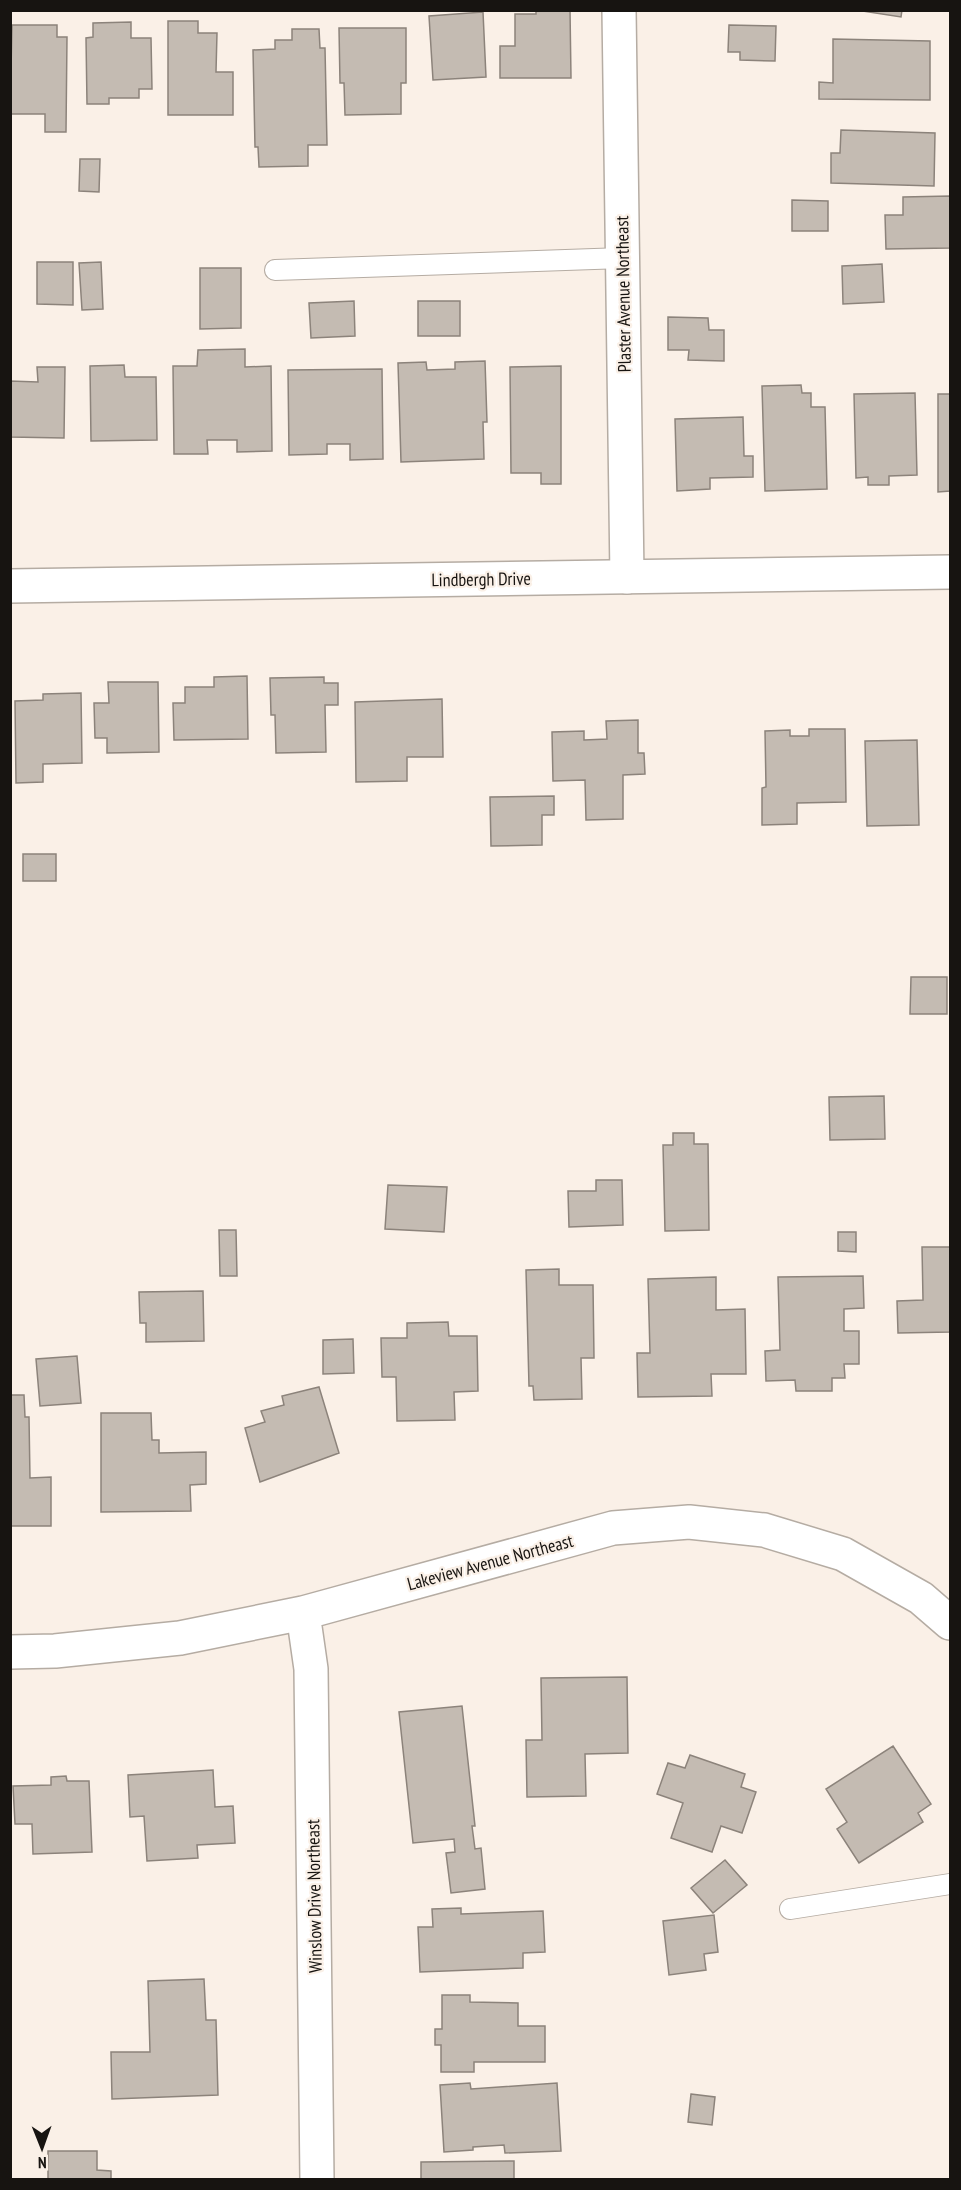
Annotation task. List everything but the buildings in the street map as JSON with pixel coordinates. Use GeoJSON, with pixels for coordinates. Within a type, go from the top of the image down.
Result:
{"type":"FeatureCollection","features":[{"type":"Feature","properties":{"kind":"street","name":"Plaster Avenue Northeast"},"geometry":{"type":"LineString","coordinates":[[619,10],[627,577]]}},
{"type":"Feature","properties":{"kind":"street","name":"Lindbergh Drive"},"geometry":{"type":"LineString","coordinates":[[10,586],[951,572]]}},
{"type":"Feature","properties":{"kind":"street","name":"Lakeview Avenue Northeast"},"geometry":{"type":"LineString","coordinates":[[10,1652],[55,1651],[180,1638],[303,1613],[613,1528],[689,1522],[764,1530],[843,1554],[921,1598],[951,1623]]}},
{"type":"Feature","properties":{"kind":"street","name":"Winslow Drive Northeast"},"geometry":{"type":"LineString","coordinates":[[303,1613],[311,1670],[317,2180]]}},
{"type":"Feature","properties":{"kind":"lane"},"geometry":{"type":"LineString","coordinates":[[275,270],[623,258]]}},
{"type":"Feature","properties":{"kind":"lane"},"geometry":{"type":"LineString","coordinates":[[790,1909],[951,1884]]}}]}
